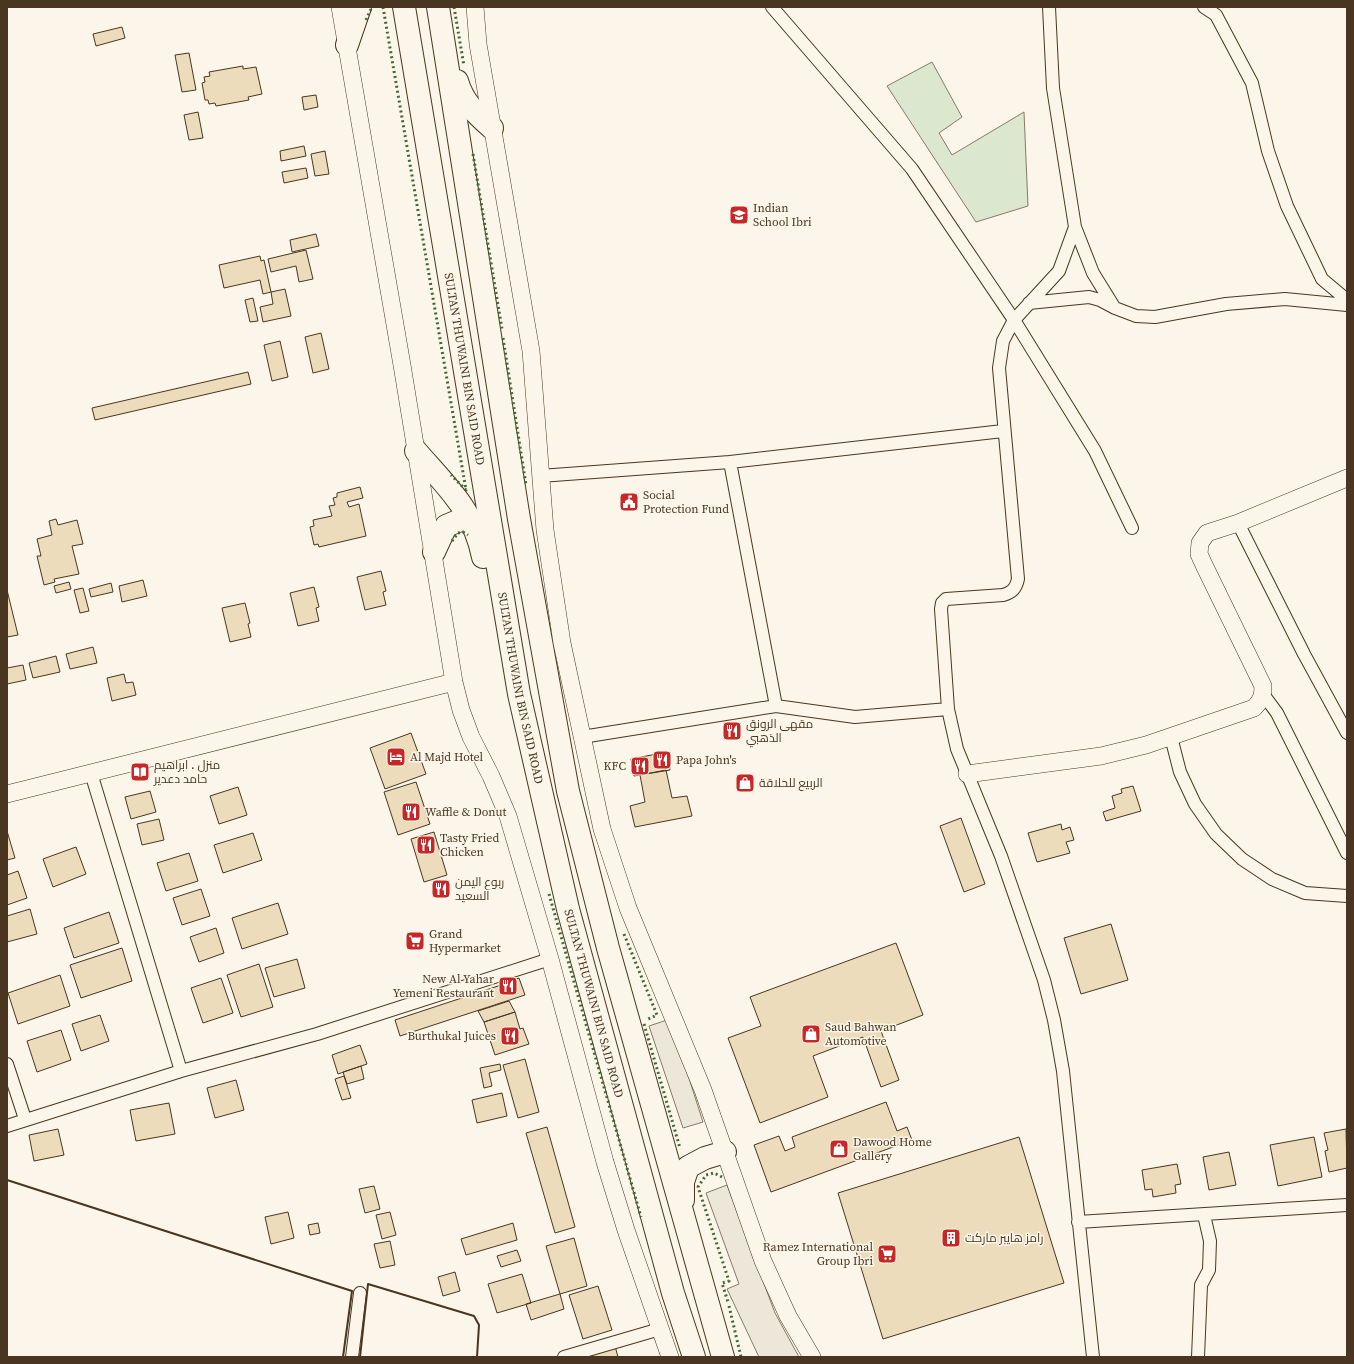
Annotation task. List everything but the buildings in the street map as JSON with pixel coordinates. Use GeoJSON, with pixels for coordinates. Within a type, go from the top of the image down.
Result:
{"type":"FeatureCollection","features":[{"type":"Feature","properties":{"kind":"highway"},"geometry":{"type":"LineString","coordinates":[[347,45],[360,7]]}},
{"type":"Feature","properties":{"kind":"highway","name":"SULTAN THUWAINI BIN SAID ROAD"},"geometry":{"type":"LineString","coordinates":[[404,7],[519,694],[568,909],[673,1293],[694,1357]]}},
{"type":"Feature","properties":{"kind":"highway"},"geometry":{"type":"LineString","coordinates":[[438,7],[518,511],[568,791],[608,948],[723,1357]]}},
{"type":"Feature","properties":{"kind":"highway"},"geometry":{"type":"LineString","coordinates":[[443,34],[464,100],[492,128]]}},
{"type":"Feature","properties":{"kind":"highway"},"geometry":{"type":"LineString","coordinates":[[416,452],[471,519],[479,537],[534,821],[568,909]]}},
{"type":"Feature","properties":{"kind":"highway"},"geometry":{"type":"LineString","coordinates":[[434,552],[446,526],[458,521],[471,519]]}},
{"type":"Feature","properties":{"kind":"highway"},"geometry":{"type":"LineString","coordinates":[[683,1214],[683,1182],[688,1167],[705,1158],[725,1152]]}},
{"type":"Feature","properties":{"kind":"street"},"geometry":{"type":"LineString","coordinates":[[340,7],[434,552],[454,682],[460,710],[508,816],[550,959],[605,1162],[626,1230],[670,1357]]}},
{"type":"Feature","properties":{"kind":"street"},"geometry":{"type":"LineString","coordinates":[[772,7],[912,169],[1014,320],[1095,451],[1132,528]]}},
{"type":"Feature","properties":{"kind":"street"},"geometry":{"type":"LineString","coordinates":[[1049,7],[1054,88],[1075,227],[1093,273],[1115,308]]}},
{"type":"Feature","properties":{"kind":"street"},"geometry":{"type":"LineString","coordinates":[[1204,7],[1216,15],[1252,83],[1268,152],[1287,206],[1322,279],[1347,300]]}},
{"type":"Feature","properties":{"kind":"street"},"geometry":{"type":"LineString","coordinates":[[476,11],[478,44],[531,352],[545,530],[562,643],[602,829],[620,886],[642,945],[678,1025],[763,1261],[786,1312],[812,1357]]}},
{"type":"Feature","properties":{"kind":"street"},"geometry":{"type":"LineString","coordinates":[[476,11],[490,57],[533,304],[533,334],[531,352]]}},
{"type":"Feature","properties":{"kind":"street"},"geometry":{"type":"LineString","coordinates":[[492,128],[503,145],[512,178]]}},
{"type":"Feature","properties":{"kind":"street"},"geometry":{"type":"LineString","coordinates":[[1075,227],[1059,271],[1014,320],[1003,341],[999,368],[1018,579],[1016,587],[1011,593],[1003,595],[946,599],[942,603],[940,609],[948,709],[957,749],[1001,856],[1044,980],[1063,1071],[1092,1357]]}},
{"type":"Feature","properties":{"kind":"street"},"geometry":{"type":"LineString","coordinates":[[1029,303],[1089,297],[1100,300],[1115,308],[1136,316],[1154,317],[1226,304],[1285,299],[1347,305]]}},
{"type":"Feature","properties":{"kind":"street"},"geometry":{"type":"LineString","coordinates":[[540,476],[730,462],[1004,431]]}},
{"type":"Feature","properties":{"kind":"street"},"geometry":{"type":"LineString","coordinates":[[730,462],[776,706]]}},
{"type":"Feature","properties":{"kind":"street"},"geometry":{"type":"LineString","coordinates":[[967,774],[1101,756],[1146,745],[1254,708],[1260,702],[1263,694],[1263,686],[1199,554],[1200,543],[1207,533],[1238,523],[1347,478]]}},
{"type":"Feature","properties":{"kind":"street"},"geometry":{"type":"LineString","coordinates":[[1238,523],[1304,654],[1347,733]]}},
{"type":"Feature","properties":{"kind":"street"},"geometry":{"type":"LineString","coordinates":[[7,794],[454,682]]}},
{"type":"Feature","properties":{"kind":"street"},"geometry":{"type":"LineString","coordinates":[[1263,694],[1277,713],[1347,853]]}},
{"type":"Feature","properties":{"kind":"street"},"geometry":{"type":"LineString","coordinates":[[582,737],[776,706],[855,717],[948,709]]}},
{"type":"Feature","properties":{"kind":"street"},"geometry":{"type":"LineString","coordinates":[[1171,737],[1180,772],[1195,804],[1216,834],[1242,859],[1272,879],[1305,893],[1347,896]]}},
{"type":"Feature","properties":{"kind":"street"},"geometry":{"type":"LineString","coordinates":[[91,773],[181,1072]]}},
{"type":"Feature","properties":{"kind":"street"},"geometry":{"type":"LineString","coordinates":[[7,1126],[25,1119],[181,1072],[316,1034],[550,959]]}},
{"type":"Feature","properties":{"kind":"street"},"geometry":{"type":"LineString","coordinates":[[7,1064],[25,1119]]}},
{"type":"Feature","properties":{"kind":"street"},"geometry":{"type":"LineString","coordinates":[[1078,1222],[1347,1205]]}},
{"type":"Feature","properties":{"kind":"street"},"geometry":{"type":"LineString","coordinates":[[1198,1357],[1201,1285],[1209,1270],[1210,1241],[1204,1215]]}},
{"type":"Feature","properties":{"kind":"street"},"geometry":{"type":"LineString","coordinates":[[352,1357],[360,1293]]}},
{"type":"Feature","properties":{"kind":"street"},"geometry":{"type":"LineString","coordinates":[[564,1357],[660,1328]]}},
{"type":"Feature","properties":{"kind":"green space"},"geometry":{"type":"Polygon","coordinates":[[[932,62],[962,117],[939,133],[952,155],[1024,112],[1028,206],[976,222],[887,86],[932,62]]]}},
{"type":"Feature","properties":{"kind":"shaded area"},"geometry":{"type":"Polygon","coordinates":[[[670,1019],[703,1122],[683,1128],[649,1026],[670,1019]]]}},
{"type":"Feature","properties":{"kind":"shaded area"},"geometry":{"type":"Polygon","coordinates":[[[727,1185],[775,1313],[799,1357],[759,1357],[727,1289],[739,1284],[706,1193],[727,1185]]]}},
{"type":"Feature","properties":{"kind":"hedge"},"geometry":{"type":"LineString","coordinates":[[366,20],[372,7]]}},
{"type":"Feature","properties":{"kind":"hedge"},"geometry":{"type":"LineString","coordinates":[[383,7],[466,490],[451,475]]}},
{"type":"Feature","properties":{"kind":"hedge"},"geometry":{"type":"LineString","coordinates":[[454,7],[464,66]]}},
{"type":"Feature","properties":{"kind":"hedge"},"geometry":{"type":"LineString","coordinates":[[473,154],[502,329]]}},
{"type":"Feature","properties":{"kind":"hedge"},"geometry":{"type":"LineString","coordinates":[[503,338],[526,485]]}},
{"type":"Feature","properties":{"kind":"hedge"},"geometry":{"type":"LineString","coordinates":[[452,541],[458,533],[463,532],[468,535]]}},
{"type":"Feature","properties":{"kind":"hedge"},"geometry":{"type":"LineString","coordinates":[[549,894],[641,1217]]}},
{"type":"Feature","properties":{"kind":"hedge"},"geometry":{"type":"LineString","coordinates":[[624,934],[657,1015],[646,1020]]}},
{"type":"Feature","properties":{"kind":"hedge"},"geometry":{"type":"LineString","coordinates":[[644,1024],[680,1148]]}},
{"type":"Feature","properties":{"kind":"hedge"},"geometry":{"type":"LineString","coordinates":[[722,1177],[714,1173],[706,1175],[698,1187],[729,1281],[722,1283],[728,1302]]}},
{"type":"Feature","properties":{"kind":"hedge"},"geometry":{"type":"LineString","coordinates":[[729,1306],[741,1357]]}},
{"type":"Feature","properties":{"kind":"wall"},"geometry":{"type":"LineString","coordinates":[[7,1180],[352,1291],[343,1357]]}},
{"type":"Feature","properties":{"kind":"wall"},"geometry":{"type":"LineString","coordinates":[[360,1357],[368,1284],[474,1316],[479,1325],[477,1357]]}},
{"type":"Feature","properties":{"kind":"place","name":"Indian School Ibri"},"geometry":{"type":"Point","coordinates":[739,215]}},
{"type":"Feature","properties":{"kind":"place","name":"Social Protection Fund"},"geometry":{"type":"Point","coordinates":[629,502]}},
{"type":"Feature","properties":{"kind":"place","name":"مقهى الرونق الذهبي"},"geometry":{"type":"Point","coordinates":[732,731]}},
{"type":"Feature","properties":{"kind":"place","name":"Al Majd Hotel"},"geometry":{"type":"Point","coordinates":[396,757]}},
{"type":"Feature","properties":{"kind":"place","name":"Papa John's"},"geometry":{"type":"Point","coordinates":[662,760]}},
{"type":"Feature","properties":{"kind":"place","name":"KFC"},"geometry":{"type":"Point","coordinates":[640,766]}},
{"type":"Feature","properties":{"kind":"place","name":"منزل . ابراهيم حامد دعدير"},"geometry":{"type":"Point","coordinates":[140,772]}},
{"type":"Feature","properties":{"kind":"place","name":"الربيع للحلاقة"},"geometry":{"type":"Point","coordinates":[745,783]}},
{"type":"Feature","properties":{"kind":"place","name":"Waffle & Donut"},"geometry":{"type":"Point","coordinates":[411,812]}},
{"type":"Feature","properties":{"kind":"place","name":"Tasty Fried Chicken"},"geometry":{"type":"Point","coordinates":[426,845]}},
{"type":"Feature","properties":{"kind":"place","name":"ربوع اليمن السعيد"},"geometry":{"type":"Point","coordinates":[441,889]}},
{"type":"Feature","properties":{"kind":"place","name":"Grand Hypermarket"},"geometry":{"type":"Point","coordinates":[415,941]}},
{"type":"Feature","properties":{"kind":"place","name":"New Al Yahar Yemeni Restaurant"},"geometry":{"type":"Point","coordinates":[508,986]}},
{"type":"Feature","properties":{"kind":"place","name":"Saud Bahwan Automotive"},"geometry":{"type":"Point","coordinates":[811,1034]}},
{"type":"Feature","properties":{"kind":"place","name":"Burthukal Juices"},"geometry":{"type":"Point","coordinates":[510,1036]}},
{"type":"Feature","properties":{"kind":"place","name":"Dawood Home Gallery"},"geometry":{"type":"Point","coordinates":[839,1149]}},
{"type":"Feature","properties":{"kind":"place","name":"رامز هايبر ماركت"},"geometry":{"type":"Point","coordinates":[951,1238]}},
{"type":"Feature","properties":{"kind":"place","name":"Ramez International Group Ibri"},"geometry":{"type":"Point","coordinates":[887,1254]}}]}
